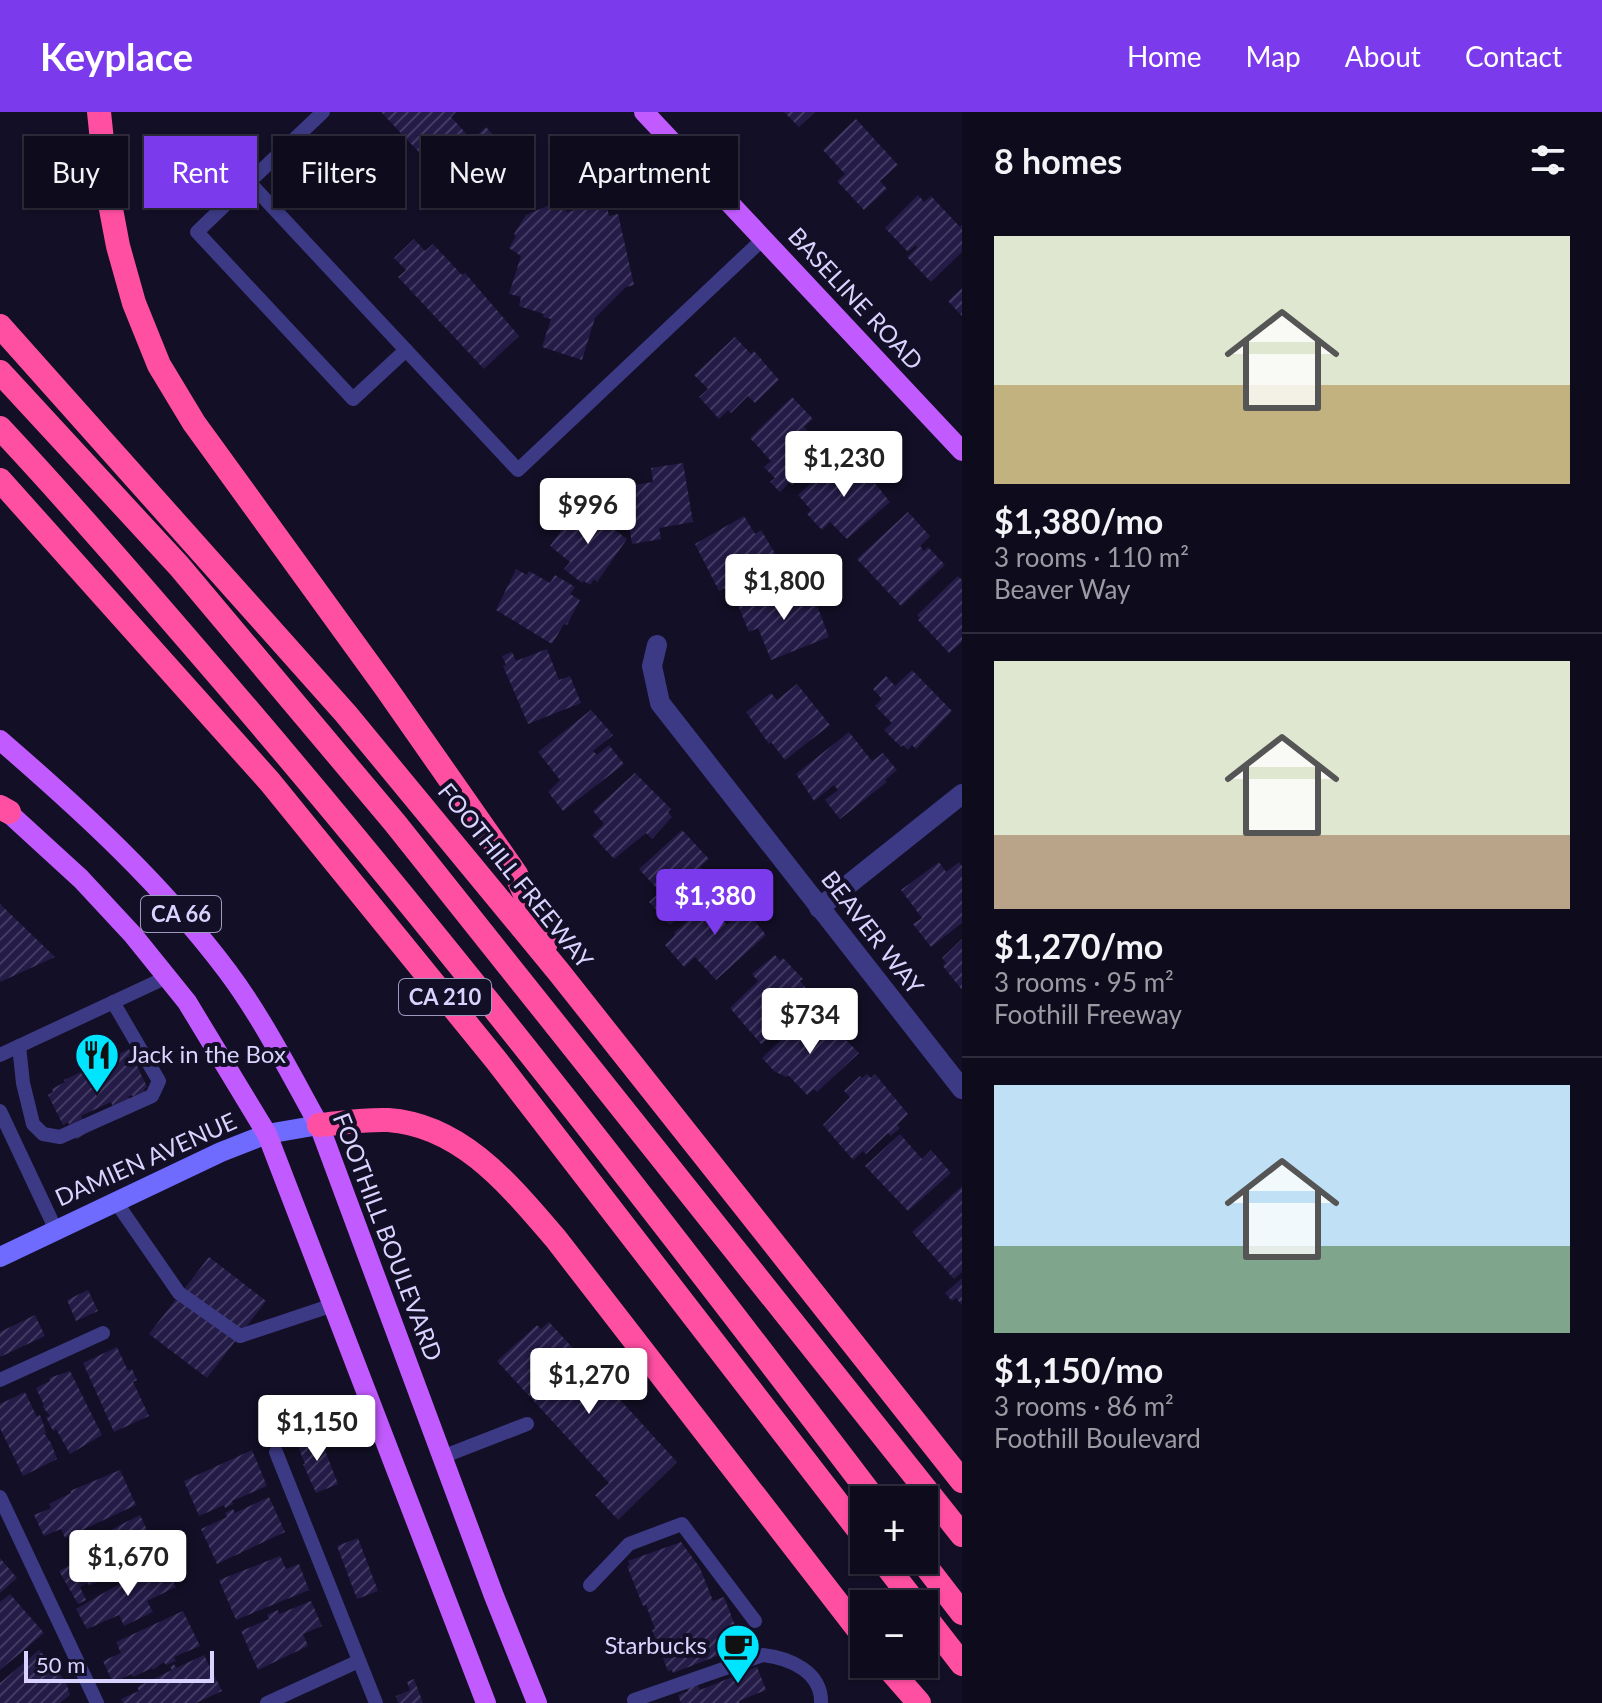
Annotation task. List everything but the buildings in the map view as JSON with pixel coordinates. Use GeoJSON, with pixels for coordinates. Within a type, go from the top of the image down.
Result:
{"type":"FeatureCollection","features":[{"type":"Feature","properties":{"kind":"highway"},"geometry":{"type":"LineString","coordinates":[[99,112],[107,188],[118,246],[134,303],[159,365],[194,423],[516,874],[558,971]]}},
{"type":"Feature","properties":{"kind":"highway","name":"FOOTHILL FREEWAY"},"geometry":{"type":"LineString","coordinates":[[0,326],[346,714],[558,971],[962,1481]]}},
{"type":"Feature","properties":{"kind":"highway"},"geometry":{"type":"LineString","coordinates":[[0,372],[179,566],[395,823],[962,1535]]}},
{"type":"Feature","properties":{"kind":"highway"},"geometry":{"type":"LineString","coordinates":[[0,428],[176,626],[396,886],[538,1061],[864,1486]]}},
{"type":"Feature","properties":{"kind":"highway","name":"CA 210"},"geometry":{"type":"LineString","coordinates":[[0,480],[270,782],[496,1060],[850,1519]]}},
{"type":"Feature","properties":{"kind":"highway"},"geometry":{"type":"LineString","coordinates":[[319,1125],[388,1120],[431,1129],[476,1155],[499,1176],[556,1239],[850,1619]]}},
{"type":"Feature","properties":{"kind":"highway"},"geometry":{"type":"LineString","coordinates":[[893,1574],[905,1590]]}},
{"type":"Feature","properties":{"kind":"highway"},"geometry":{"type":"LineString","coordinates":[[932,1574],[962,1613]]}},
{"type":"Feature","properties":{"kind":"highway"},"geometry":{"type":"LineString","coordinates":[[938,1633],[962,1664]]}},
{"type":"Feature","properties":{"kind":"highway"},"geometry":{"type":"LineString","coordinates":[[897,1678],[919,1703]]}},
{"type":"Feature","properties":{"kind":"main road","name":"BASELINE ROAD"},"geometry":{"type":"LineString","coordinates":[[644,112],[962,451]]}},
{"type":"Feature","properties":{"kind":"main road","name":"FOOTHILL BOULEVARD"},"geometry":{"type":"LineString","coordinates":[[0,740],[122,849],[174,905],[229,973],[279,1052],[319,1125],[537,1703]]}},
{"type":"Feature","properties":{"kind":"main road","name":"CA 66"},"geometry":{"type":"LineString","coordinates":[[3,808],[81,879],[133,935],[195,1014],[267,1134],[486,1703]]}},
{"type":"Feature","properties":{"kind":"main road","name":"DAMIEN AVENUE"},"geometry":{"type":"LineString","coordinates":[[0,1257],[221,1152],[267,1134],[319,1125]]}},
{"type":"Feature","properties":{"kind":"street","name":"BEAVER WAY"},"geometry":{"type":"LineString","coordinates":[[657,645],[652,666],[660,703],[962,1089]]}},
{"type":"Feature","properties":{"kind":"street"},"geometry":{"type":"LineString","coordinates":[[819,908],[962,794]]}},
{"type":"Feature","properties":{"kind":"lane"},"geometry":{"type":"LineString","coordinates":[[257,174],[323,112]]}},
{"type":"Feature","properties":{"kind":"lane"},"geometry":{"type":"LineString","coordinates":[[257,191],[518,470],[763,239]]}},
{"type":"Feature","properties":{"kind":"lane"},"geometry":{"type":"LineString","coordinates":[[222,208],[197,232],[353,399],[406,350]]}},
{"type":"Feature","properties":{"kind":"lane"},"geometry":{"type":"LineString","coordinates":[[0,1055],[167,977]]}},
{"type":"Feature","properties":{"kind":"lane"},"geometry":{"type":"LineString","coordinates":[[19,1046],[23,1083],[33,1124],[43,1134],[60,1137],[152,1096],[159,1081],[113,1002]]}},
{"type":"Feature","properties":{"kind":"lane"},"geometry":{"type":"LineString","coordinates":[[0,1111],[56,1230]]}},
{"type":"Feature","properties":{"kind":"lane"},"geometry":{"type":"LineString","coordinates":[[116,1202],[179,1293],[240,1336],[333,1305]]}},
{"type":"Feature","properties":{"kind":"lane"},"geometry":{"type":"LineString","coordinates":[[0,1380],[103,1333]]}},
{"type":"Feature","properties":{"kind":"lane"},"geometry":{"type":"LineString","coordinates":[[442,1457],[527,1424]]}},
{"type":"Feature","properties":{"kind":"lane"},"geometry":{"type":"LineString","coordinates":[[276,1452],[376,1703]]}},
{"type":"Feature","properties":{"kind":"lane"},"geometry":{"type":"LineString","coordinates":[[0,1497],[97,1703]]}},
{"type":"Feature","properties":{"kind":"lane"},"geometry":{"type":"LineString","coordinates":[[590,1585],[629,1544],[682,1524],[755,1621]]}},
{"type":"Feature","properties":{"kind":"lane"},"geometry":{"type":"LineString","coordinates":[[634,1700],[763,1655],[780,1657],[810,1674],[821,1690],[821,1703]]}},
{"type":"Feature","properties":{"kind":"lane"},"geometry":{"type":"LineString","coordinates":[[267,1703],[359,1661]]}},
{"type":"Feature","properties":{"kind":"place","name":"Jack in the Box"},"geometry":{"type":"Point","coordinates":[97,1094]}},
{"type":"Feature","properties":{"kind":"place","name":"Starbucks"},"geometry":{"type":"Point","coordinates":[738,1685]}}]}
